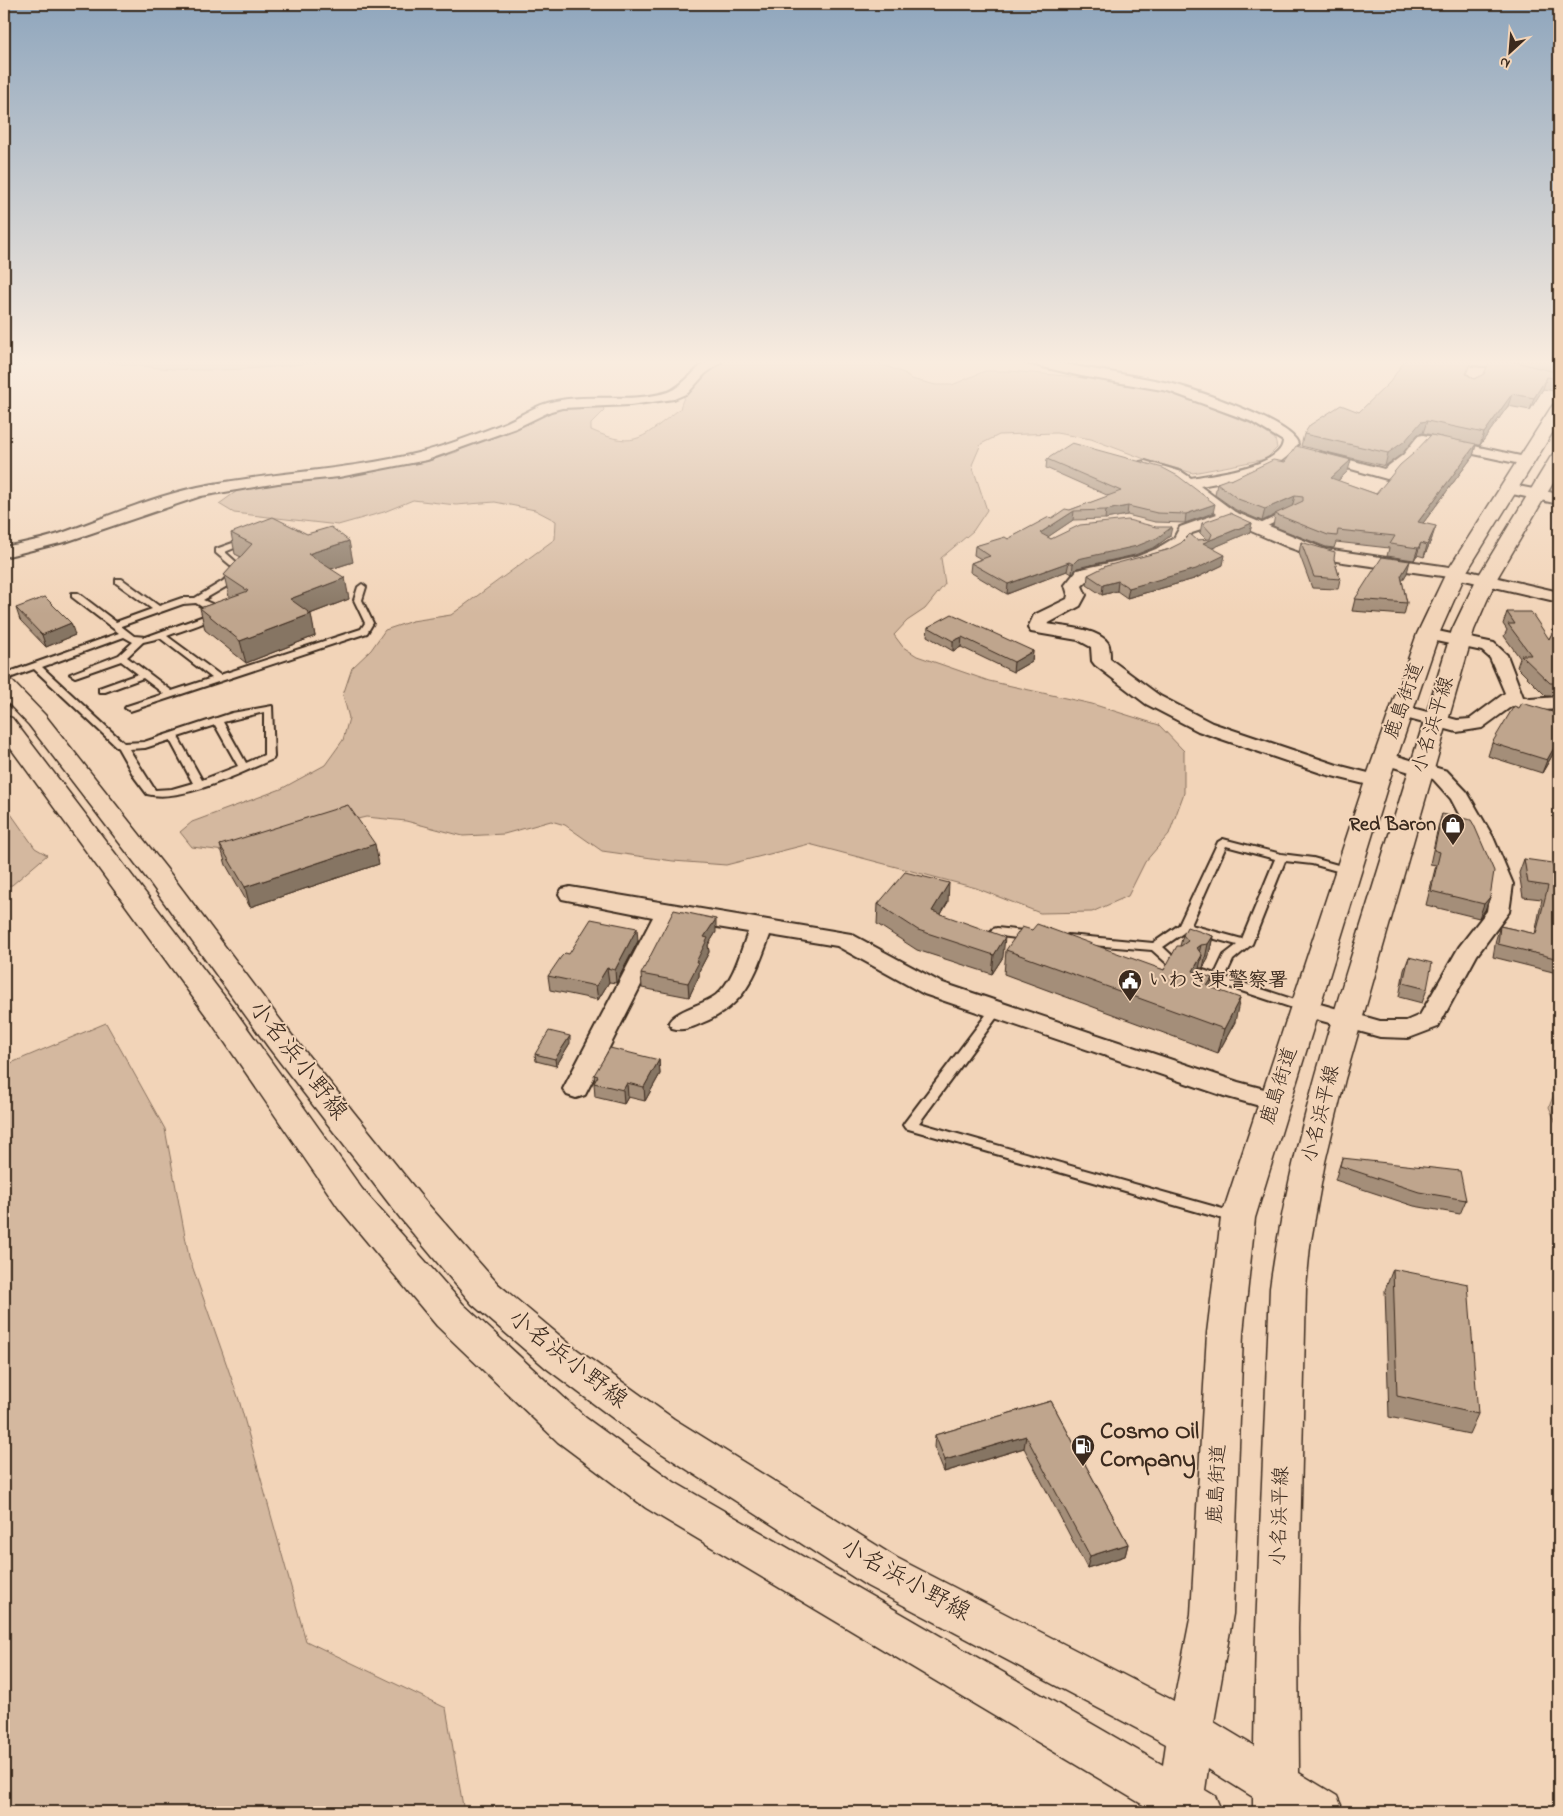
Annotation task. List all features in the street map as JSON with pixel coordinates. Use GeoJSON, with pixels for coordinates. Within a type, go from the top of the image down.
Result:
{"type":"FeatureCollection","features":[{"type":"Feature","properties":{"kind":"main road","name":"鹿島街道"},"geometry":{"type":"LineString","coordinates":[[1186,1808],[1190,1734],[1212,1614],[1225,1333],[1238,1218],[1380,770],[1428,634],[1456,573],[1535,495],[1525,461],[1536,445]]}},
{"type":"Feature","properties":{"kind":"main road","name":"小名浜平線"},"geometry":{"type":"LineString","coordinates":[[1276,1800],[1277,1629],[1288,1288],[1294,1233],[1319,1120],[1346,1020],[1434,720],[1460,640],[1486,580],[1535,495],[1559,458]]}},
{"type":"Feature","properties":{"kind":"main road","name":"小名浜小野線"},"geometry":{"type":"LineString","coordinates":[[4,686],[37,720],[162,882],[280,1041],[413,1210],[485,1294],[559,1357],[660,1431],[874,1567],[1190,1734],[1276,1800],[1321,1812]]}},
{"type":"Feature","properties":{"kind":"main road","name":"小名浜小野線"},"geometry":{"type":"LineString","coordinates":[[4,724],[222,1015],[350,1198],[450,1315],[572,1430],[660,1494],[743,1546],[1186,1808]]}},
{"type":"Feature","properties":{"kind":"street"},"geometry":{"type":"LineString","coordinates":[[4,552],[62,538],[148,507],[198,492],[278,478],[339,472],[422,457],[455,445]]}},
{"type":"Feature","properties":{"kind":"street"},"geometry":{"type":"LineString","coordinates":[[1190,483],[1274,463],[1288,450],[1291,445]]}},
{"type":"Feature","properties":{"kind":"street"},"geometry":{"type":"LineString","coordinates":[[1288,450],[1387,474],[1408,458],[1418,445]]}},
{"type":"Feature","properties":{"kind":"street"},"geometry":{"type":"LineString","coordinates":[[1449,445],[1525,461]]}},
{"type":"Feature","properties":{"kind":"street"},"geometry":{"type":"LineString","coordinates":[[1129,461],[1177,475],[1190,483],[1229,515],[1294,544],[1322,554],[1456,573],[1559,597]]}},
{"type":"Feature","properties":{"kind":"street"},"geometry":{"type":"LineString","coordinates":[[1178,530],[1229,515]]}},
{"type":"Feature","properties":{"kind":"street"},"geometry":{"type":"LineString","coordinates":[[1178,530],[1201,544]]}},
{"type":"Feature","properties":{"kind":"street"},"geometry":{"type":"LineString","coordinates":[[1178,530],[1180,540],[1146,568],[1083,574],[1072,585],[1077,595],[1074,602],[1040,619],[1037,628],[1083,635],[1100,645],[1101,661],[1153,700],[1205,727],[1331,770],[1420,769],[1440,774],[1460,796],[1482,837],[1502,884],[1498,912],[1467,952],[1428,1021],[1410,1030],[1380,1030],[1306,1008]]}},
{"type":"Feature","properties":{"kind":"street"},"geometry":{"type":"LineString","coordinates":[[1401,711],[1457,726],[1475,724],[1515,695],[1498,655],[1488,647],[1428,634]]}},
{"type":"Feature","properties":{"kind":"street"},"geometry":{"type":"LineString","coordinates":[[1512,698],[1528,705],[1559,703]]}},
{"type":"Feature","properties":{"kind":"street"},"geometry":{"type":"LineString","coordinates":[[570,894],[666,912],[843,940],[932,988],[1233,1090],[1274,1101]]}},
{"type":"Feature","properties":{"kind":"street"},"geometry":{"type":"LineString","coordinates":[[576,1089],[666,912]]}},
{"type":"Feature","properties":{"kind":"street"},"geometry":{"type":"LineString","coordinates":[[681,1022],[697,1016],[728,997],[744,971],[762,926]]}},
{"type":"Feature","properties":{"kind":"lane"},"geometry":{"type":"LineString","coordinates":[[1258,527],[1296,511]]}},
{"type":"Feature","properties":{"kind":"lane"},"geometry":{"type":"LineString","coordinates":[[115,625],[182,601],[197,600],[226,584],[240,569],[235,562],[219,551],[254,538]]}},
{"type":"Feature","properties":{"kind":"lane"},"geometry":{"type":"LineString","coordinates":[[119,581],[159,610]]}},
{"type":"Feature","properties":{"kind":"lane"},"geometry":{"type":"LineString","coordinates":[[130,708],[364,632],[369,623],[358,600],[362,586]]}},
{"type":"Feature","properties":{"kind":"lane"},"geometry":{"type":"LineString","coordinates":[[75,595],[132,639],[140,640],[147,640],[207,618],[215,612],[209,606],[197,600]]}},
{"type":"Feature","properties":{"kind":"lane"},"geometry":{"type":"LineString","coordinates":[[4,677],[125,634]]}},
{"type":"Feature","properties":{"kind":"lane"},"geometry":{"type":"LineString","coordinates":[[161,635],[220,679]]}},
{"type":"Feature","properties":{"kind":"lane"},"geometry":{"type":"LineString","coordinates":[[75,674],[122,657],[140,640]]}},
{"type":"Feature","properties":{"kind":"lane"},"geometry":{"type":"LineString","coordinates":[[122,657],[171,695]]}},
{"type":"Feature","properties":{"kind":"lane"},"geometry":{"type":"LineString","coordinates":[[35,665],[122,746],[151,792],[160,796],[199,784],[269,757],[269,708],[218,721],[145,745],[122,746]]}},
{"type":"Feature","properties":{"kind":"lane"},"geometry":{"type":"LineString","coordinates":[[102,690],[145,674]]}},
{"type":"Feature","properties":{"kind":"lane"},"geometry":{"type":"LineString","coordinates":[[218,721],[244,767]]}},
{"type":"Feature","properties":{"kind":"lane"},"geometry":{"type":"LineString","coordinates":[[173,737],[199,784]]}},
{"type":"Feature","properties":{"kind":"lane"},"geometry":{"type":"LineString","coordinates":[[1156,947],[1184,927],[1223,842],[1281,857],[1313,861],[1348,871]]}},
{"type":"Feature","properties":{"kind":"lane"},"geometry":{"type":"LineString","coordinates":[[1218,979],[1228,958],[1246,944],[1281,857]]}},
{"type":"Feature","properties":{"kind":"lane"},"geometry":{"type":"LineString","coordinates":[[1184,927],[1246,944]]}},
{"type":"Feature","properties":{"kind":"lane"},"geometry":{"type":"LineString","coordinates":[[997,932],[1156,947],[1175,964]]}},
{"type":"Feature","properties":{"kind":"lane"},"geometry":{"type":"LineString","coordinates":[[1200,973],[1306,1008]]}},
{"type":"Feature","properties":{"kind":"lane"},"geometry":{"type":"LineString","coordinates":[[996,1010],[910,1125],[1238,1218]]}},
{"type":"Feature","properties":{"kind":"shaded area"},"geometry":{"type":"Polygon","coordinates":[[[468,445],[981,445],[972,465],[987,510],[973,531],[941,558],[945,584],[925,609],[907,621],[894,635],[903,647],[917,656],[989,681],[1092,704],[1159,725],[1184,751],[1184,793],[1169,834],[1145,862],[1128,896],[1092,912],[1040,913],[976,888],[809,844],[726,865],[673,861],[602,851],[565,825],[551,821],[504,834],[463,836],[406,821],[366,817],[224,851],[192,847],[180,832],[192,822],[281,789],[325,765],[343,740],[349,718],[343,695],[352,668],[371,650],[385,630],[412,621],[451,615],[555,539],[556,521],[535,510],[495,502],[456,505],[413,500],[384,512],[338,525],[234,513],[219,504],[237,491],[262,483],[422,463],[457,452],[468,445]]]}},
{"type":"Feature","properties":{"kind":"shaded area"},"geometry":{"type":"Polygon","coordinates":[[[1106,445],[1276,445],[1277,448],[1266,459],[1193,473],[1150,461],[1106,445]]]}},
{"type":"Feature","properties":{"kind":"shaded area"},"geometry":{"type":"Polygon","coordinates":[[[4,804],[35,848],[47,855],[12,885],[4,886],[4,804]]]}},
{"type":"Feature","properties":{"kind":"shaded area"},"geometry":{"type":"Polygon","coordinates":[[[106,1023],[165,1129],[189,1257],[239,1400],[306,1641],[446,1708],[464,1812],[4,1812],[4,1066],[106,1023]]]}},
{"type":"Feature","properties":{"kind":"shaded area"},"geometry":{"type":"Polygon","coordinates":[[[1559,1081],[1559,1130],[1549,1107],[1559,1081]]]}},
{"type":"Feature","properties":{"kind":"building"},"geometry":{"type":"Polygon","coordinates":[[[1069,445],[1078,445],[1163,468],[1178,476],[1215,504],[1186,514],[1157,513],[1128,506],[1106,510],[1074,511],[1040,533],[1051,539],[1080,525],[1128,520],[1156,527],[1172,527],[1157,538],[1137,546],[1078,559],[1073,564],[1069,562],[1008,584],[971,563],[990,556],[975,546],[1005,537],[1008,539],[1049,517],[1052,518],[1065,509],[1070,510],[1121,491],[1047,459],[1069,445]]]}},
{"type":"Feature","properties":{"kind":"building"},"geometry":{"type":"Polygon","coordinates":[[[1352,445],[1400,445],[1388,453],[1352,445]]]}},
{"type":"Feature","properties":{"kind":"building"},"geometry":{"type":"Polygon","coordinates":[[[1422,445],[1475,445],[1418,522],[1436,526],[1427,545],[1421,543],[1418,548],[1390,544],[1395,536],[1338,530],[1337,536],[1328,535],[1275,514],[1303,501],[1303,497],[1295,496],[1265,509],[1238,499],[1217,483],[1228,479],[1231,480],[1273,460],[1285,462],[1296,446],[1351,460],[1331,478],[1376,494],[1400,465],[1422,445]]]}},
{"type":"Feature","properties":{"kind":"building"},"geometry":{"type":"Polygon","coordinates":[[[1230,513],[1252,523],[1203,543],[1225,555],[1196,569],[1129,588],[1118,581],[1103,585],[1088,575],[1106,566],[1167,550],[1181,543],[1190,534],[1197,540],[1210,539],[1212,534],[1202,523],[1230,513]]]}},
{"type":"Feature","properties":{"kind":"building"},"geometry":{"type":"Polygon","coordinates":[[[273,517],[307,534],[331,527],[349,541],[308,554],[345,578],[290,599],[311,614],[240,641],[200,608],[248,591],[224,575],[252,544],[231,533],[273,517]]]}},
{"type":"Feature","properties":{"kind":"building"},"geometry":{"type":"Polygon","coordinates":[[[1301,542],[1335,552],[1334,559],[1340,579],[1314,577],[1301,542]]]}},
{"type":"Feature","properties":{"kind":"building"},"geometry":{"type":"Polygon","coordinates":[[[1382,557],[1410,561],[1401,576],[1407,603],[1355,599],[1382,557]]]}},
{"type":"Feature","properties":{"kind":"building"},"geometry":{"type":"Polygon","coordinates":[[[45,597],[71,623],[42,635],[16,608],[45,597]]]}},
{"type":"Feature","properties":{"kind":"building"},"geometry":{"type":"Polygon","coordinates":[[[1507,612],[1531,612],[1549,639],[1559,620],[1559,683],[1550,683],[1521,655],[1531,655],[1508,624],[1515,624],[1507,612]]]}},
{"type":"Feature","properties":{"kind":"building"},"geometry":{"type":"Polygon","coordinates":[[[952,614],[1033,651],[1014,662],[962,637],[953,641],[928,627],[952,614]]]}},
{"type":"Feature","properties":{"kind":"building"},"geometry":{"type":"Polygon","coordinates":[[[1522,703],[1559,714],[1559,739],[1547,760],[1492,743],[1514,706],[1519,708],[1522,703]]]}},
{"type":"Feature","properties":{"kind":"building"},"geometry":{"type":"Polygon","coordinates":[[[348,805],[375,844],[245,887],[220,845],[348,805]]]}},
{"type":"Feature","properties":{"kind":"building"},"geometry":{"type":"Polygon","coordinates":[[[1442,814],[1471,820],[1474,825],[1494,871],[1490,897],[1484,904],[1431,891],[1440,852],[1434,850],[1442,814]]]}},
{"type":"Feature","properties":{"kind":"building"},"geometry":{"type":"Polygon","coordinates":[[[1524,859],[1552,863],[1553,867],[1559,868],[1559,959],[1498,944],[1500,926],[1536,934],[1548,886],[1528,883],[1524,859]]]}},
{"type":"Feature","properties":{"kind":"building"},"geometry":{"type":"Polygon","coordinates":[[[905,872],[949,883],[932,911],[1005,937],[994,955],[918,930],[878,904],[905,872]]]}},
{"type":"Feature","properties":{"kind":"building"},"geometry":{"type":"Polygon","coordinates":[[[674,910],[716,919],[704,937],[708,938],[696,962],[699,962],[688,983],[641,974],[674,910]]]}},
{"type":"Feature","properties":{"kind":"building"},"geometry":{"type":"Polygon","coordinates":[[[591,919],[637,928],[615,970],[607,968],[596,986],[548,976],[561,957],[565,953],[569,954],[591,919]]]}},
{"type":"Feature","properties":{"kind":"building"},"geometry":{"type":"Polygon","coordinates":[[[1037,924],[1164,970],[1177,946],[1181,946],[1188,941],[1183,935],[1187,927],[1213,936],[1208,944],[1197,948],[1202,955],[1193,971],[1212,978],[1207,986],[1240,998],[1224,1029],[1006,950],[1022,927],[1032,930],[1037,924]]]}},
{"type":"Feature","properties":{"kind":"building"},"geometry":{"type":"Polygon","coordinates":[[[1409,957],[1432,963],[1427,989],[1403,983],[1409,957]]]}},
{"type":"Feature","properties":{"kind":"building"},"geometry":{"type":"Polygon","coordinates":[[[549,1031],[570,1036],[555,1059],[535,1054],[549,1031]]]}},
{"type":"Feature","properties":{"kind":"building"},"geometry":{"type":"Polygon","coordinates":[[[610,1048],[659,1060],[644,1087],[627,1083],[623,1090],[594,1083],[598,1076],[594,1075],[610,1048]]]}},
{"type":"Feature","properties":{"kind":"building"},"geometry":{"type":"Polygon","coordinates":[[[1342,1158],[1460,1171],[1466,1200],[1419,1192],[1340,1166],[1342,1158]]]}},
{"type":"Feature","properties":{"kind":"building"},"geometry":{"type":"Polygon","coordinates":[[[1393,1269],[1468,1284],[1478,1414],[1397,1396],[1393,1269]]]}},
{"type":"Feature","properties":{"kind":"building"},"geometry":{"type":"Polygon","coordinates":[[[1051,1401],[1128,1544],[1090,1556],[1026,1436],[945,1460],[935,1435],[1051,1401]]]}},
{"type":"Feature","properties":{"kind":"place","name":"Red Baron"},"geometry":{"type":"Point","coordinates":[1453,846]}},
{"type":"Feature","properties":{"kind":"place","name":"いわき東警察署"},"geometry":{"type":"Point","coordinates":[1130,1002]}},
{"type":"Feature","properties":{"kind":"place","name":"Cosmo Oil Company"},"geometry":{"type":"Point","coordinates":[1083,1467]}}]}
